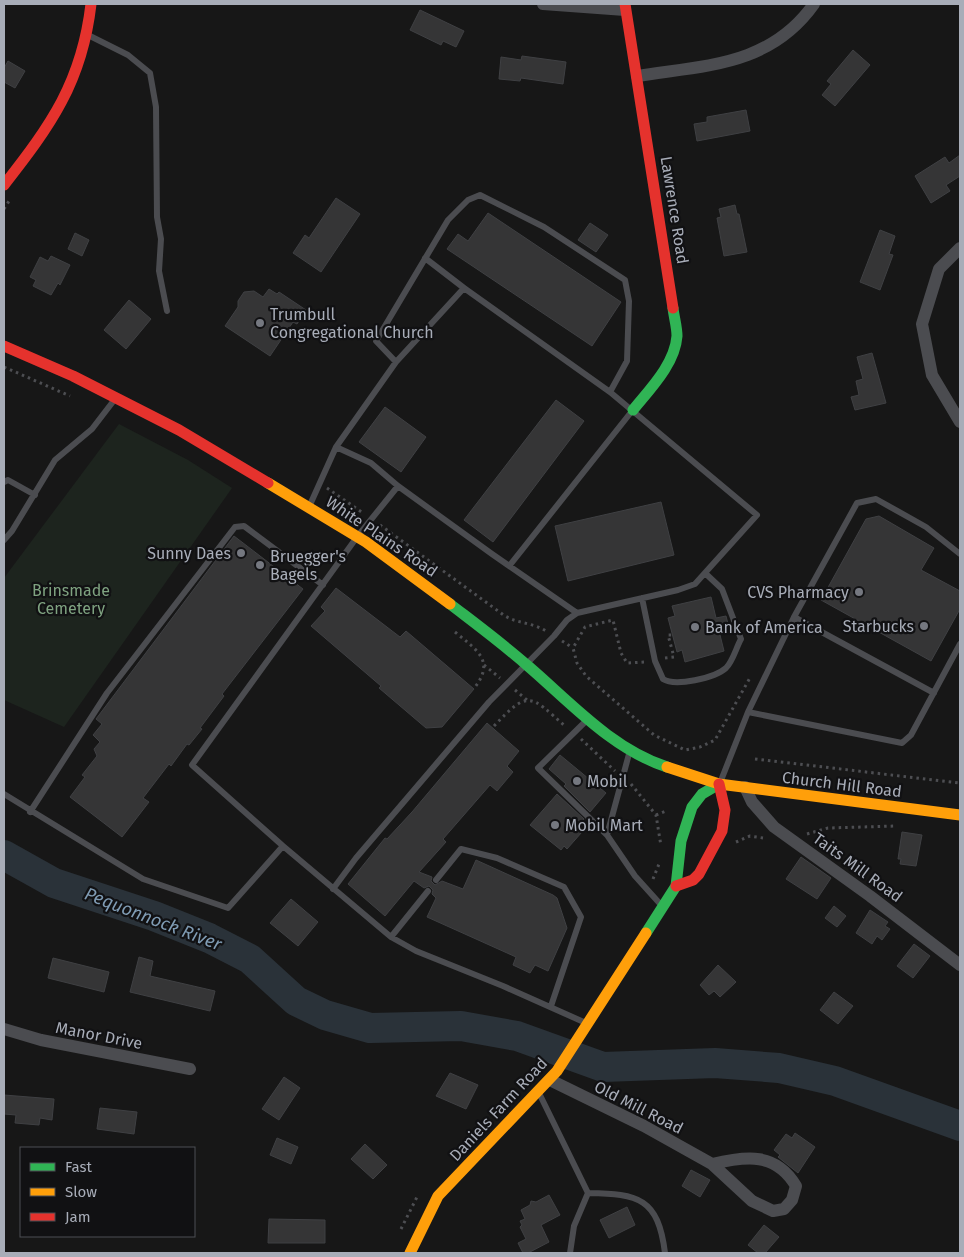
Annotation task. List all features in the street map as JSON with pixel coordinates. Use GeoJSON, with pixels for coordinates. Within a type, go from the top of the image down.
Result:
{"type":"FeatureCollection","features":[{"type":"Feature","properties":{"kind":"main road"},"geometry":{"type":"LineString","coordinates":[[4,185],[59,110],[80,66],[89,35],[91,4]]}},
{"type":"Feature","properties":{"kind":"main road","name":"Lawrence Road"},"geometry":{"type":"LineString","coordinates":[[625,7],[677,335],[673,356],[668,365],[633,410]]}},
{"type":"Feature","properties":{"kind":"main road","name":"White Plains Road"},"geometry":{"type":"LineString","coordinates":[[4,346],[116,397],[178,430],[309,507],[423,582],[526,664],[588,719],[630,752],[662,767],[719,784]]}},
{"type":"Feature","properties":{"kind":"main road"},"geometry":{"type":"LineString","coordinates":[[676,886],[675,867],[692,808],[705,791],[719,784]]}},
{"type":"Feature","properties":{"kind":"main road","name":"Church Hill Road"},"geometry":{"type":"LineString","coordinates":[[719,784],[960,815]]}},
{"type":"Feature","properties":{"kind":"main road","name":"Daniels Farm Road"},"geometry":{"type":"LineString","coordinates":[[410,1253],[438,1196],[539,1092],[553,1075],[577,1042],[676,886],[693,880],[699,874],[723,830],[727,810],[719,784]]}},
{"type":"Feature","properties":{"kind":"street"},"geometry":{"type":"LineString","coordinates":[[544,4],[625,7]]}},
{"type":"Feature","properties":{"kind":"street"},"geometry":{"type":"LineString","coordinates":[[637,76],[713,64],[756,52],[786,36],[814,4]]}},
{"type":"Feature","properties":{"kind":"street"},"geometry":{"type":"LineString","coordinates":[[960,248],[939,269],[922,324],[932,376],[960,422]]}},
{"type":"Feature","properties":{"kind":"street","name":"Taits Mill Road"},"geometry":{"type":"LineString","coordinates":[[745,788],[752,802],[774,827],[870,896],[960,965]]}},
{"type":"Feature","properties":{"kind":"street","name":"Manor Drive"},"geometry":{"type":"LineString","coordinates":[[4,1029],[40,1040],[190,1069]]}},
{"type":"Feature","properties":{"kind":"street","name":"Old Mill Road"},"geometry":{"type":"LineString","coordinates":[[553,1075],[712,1164],[752,1201],[773,1211],[784,1208],[792,1200],[796,1186],[785,1170],[773,1163],[757,1158],[737,1158],[712,1164]]}},
{"type":"Feature","properties":{"kind":"lane"},"geometry":{"type":"LineString","coordinates":[[89,35],[128,55],[150,73],[156,107],[157,217],[161,240],[159,271],[167,311]]}},
{"type":"Feature","properties":{"kind":"lane"},"geometry":{"type":"LineString","coordinates":[[396,362],[376,341],[448,220],[468,200],[480,195],[544,227],[625,280],[629,301],[628,361],[610,392]]}},
{"type":"Feature","properties":{"kind":"lane"},"geometry":{"type":"LineString","coordinates":[[333,889],[356,858],[434,766],[567,620],[577,613],[695,584],[757,514],[610,392],[425,258]]}},
{"type":"Feature","properties":{"kind":"lane"},"geometry":{"type":"LineString","coordinates":[[309,507],[336,447],[396,362],[464,288]]}},
{"type":"Feature","properties":{"kind":"lane"},"geometry":{"type":"LineString","coordinates":[[4,540],[35,495],[55,460],[92,429],[116,397]]}},
{"type":"Feature","properties":{"kind":"lane"},"geometry":{"type":"LineString","coordinates":[[510,565],[633,410]]}},
{"type":"Feature","properties":{"kind":"lane"},"geometry":{"type":"LineString","coordinates":[[336,447],[371,463],[398,486],[577,613]]}},
{"type":"Feature","properties":{"kind":"lane"},"geometry":{"type":"LineString","coordinates":[[4,482],[8,480],[35,495]]}},
{"type":"Feature","properties":{"kind":"lane"},"geometry":{"type":"LineString","coordinates":[[398,486],[357,537],[192,765],[283,846],[391,937],[416,951],[551,1006],[587,1024]]}},
{"type":"Feature","properties":{"kind":"lane"},"geometry":{"type":"LineString","coordinates":[[719,784],[748,712],[794,617],[857,503],[876,499],[926,527],[960,554]]}},
{"type":"Feature","properties":{"kind":"lane"},"geometry":{"type":"LineString","coordinates":[[30,812],[107,693],[235,527],[244,526],[323,585]]}},
{"type":"Feature","properties":{"kind":"lane"},"geometry":{"type":"LineString","coordinates":[[642,598],[655,660],[663,679],[675,684],[716,674],[727,667],[740,639],[722,590],[705,573]]}},
{"type":"Feature","properties":{"kind":"lane"},"geometry":{"type":"LineString","coordinates":[[794,617],[934,693]]}},
{"type":"Feature","properties":{"kind":"lane"},"geometry":{"type":"LineString","coordinates":[[748,712],[902,743],[911,735],[960,644]]}},
{"type":"Feature","properties":{"kind":"lane"},"geometry":{"type":"LineString","coordinates":[[588,719],[538,768],[607,834],[635,876],[662,906]]}},
{"type":"Feature","properties":{"kind":"lane"},"geometry":{"type":"LineString","coordinates":[[607,834],[630,752]]}},
{"type":"Feature","properties":{"kind":"lane"},"geometry":{"type":"LineString","coordinates":[[4,794],[30,812],[143,880],[228,908],[283,846]]}},
{"type":"Feature","properties":{"kind":"lane"},"geometry":{"type":"LineString","coordinates":[[436,880],[461,849],[497,858],[564,887],[581,917],[551,1006]]}},
{"type":"Feature","properties":{"kind":"lane"},"geometry":{"type":"LineString","coordinates":[[391,937],[428,891]]}},
{"type":"Feature","properties":{"kind":"lane"},"geometry":{"type":"LineString","coordinates":[[539,1092],[588,1192],[574,1226],[570,1253]]}},
{"type":"Feature","properties":{"kind":"lane"},"geometry":{"type":"LineString","coordinates":[[588,1192],[621,1193],[640,1200],[654,1213],[662,1231],[665,1253]]}},
{"type":"Feature","properties":{"kind":"path"},"geometry":{"type":"LineString","coordinates":[[4,367],[72,397]]}},
{"type":"Feature","properties":{"kind":"path"},"geometry":{"type":"LineString","coordinates":[[321,483],[505,616],[520,623],[532,622]]}},
{"type":"Feature","properties":{"kind":"path"},"geometry":{"type":"LineString","coordinates":[[450,628],[478,651],[483,658],[483,675],[475,686]]}},
{"type":"Feature","properties":{"kind":"path"},"geometry":{"type":"LineString","coordinates":[[755,758],[960,783]]}},
{"type":"Feature","properties":{"kind":"path"},"geometry":{"type":"LineString","coordinates":[[656,815],[666,810]]}},
{"type":"Feature","properties":{"kind":"path"},"geometry":{"type":"LineString","coordinates":[[803,835],[828,828],[905,827]]}},
{"type":"Feature","properties":{"kind":"path"},"geometry":{"type":"LineString","coordinates":[[741,830],[747,837]]}},
{"type":"Feature","properties":{"kind":"path"},"geometry":{"type":"LineString","coordinates":[[735,843],[747,837],[755,836],[768,840]]}},
{"type":"Feature","properties":{"kind":"green space","name":"Brinsmade Cemetery"},"geometry":{"type":"Polygon","coordinates":[[[119,424],[188,460],[232,488],[64,727],[4,700],[4,578],[119,424]]]}},
{"type":"Feature","properties":{"kind":"building"},"geometry":{"type":"Polygon","coordinates":[[[420,10],[464,31],[456,47],[443,41],[441,45],[410,30],[420,10]]]}},
{"type":"Feature","properties":{"kind":"building"},"geometry":{"type":"Polygon","coordinates":[[[853,50],[870,65],[835,106],[822,95],[831,84],[827,81],[853,50]]]}},
{"type":"Feature","properties":{"kind":"building"},"geometry":{"type":"Polygon","coordinates":[[[522,56],[566,62],[563,84],[521,78],[520,81],[499,79],[501,57],[521,60],[522,56]]]}},
{"type":"Feature","properties":{"kind":"building"},"geometry":{"type":"Polygon","coordinates":[[[8,61],[25,71],[15,88],[4,82],[4,68],[8,61]]]}},
{"type":"Feature","properties":{"kind":"building"},"geometry":{"type":"Polygon","coordinates":[[[746,110],[750,131],[697,141],[694,124],[707,122],[707,117],[746,110]]]}},
{"type":"Feature","properties":{"kind":"building"},"geometry":{"type":"Polygon","coordinates":[[[960,155],[960,176],[946,185],[950,191],[931,203],[915,176],[945,157],[949,163],[960,155]]]}},
{"type":"Feature","properties":{"kind":"building"},"geometry":{"type":"Polygon","coordinates":[[[336,198],[360,214],[321,272],[293,253],[305,235],[309,238],[336,198]]]}},
{"type":"Feature","properties":{"kind":"building"},"geometry":{"type":"Polygon","coordinates":[[[735,205],[737,214],[739,214],[747,252],[724,256],[717,218],[721,217],[719,209],[735,205]]]}},
{"type":"Feature","properties":{"kind":"building"},"geometry":{"type":"Polygon","coordinates":[[[488,213],[621,302],[592,346],[447,249],[458,234],[468,241],[488,213]]]}},
{"type":"Feature","properties":{"kind":"building"},"geometry":{"type":"Polygon","coordinates":[[[590,223],[608,235],[596,252],[578,240],[590,223]]]}},
{"type":"Feature","properties":{"kind":"building"},"geometry":{"type":"Polygon","coordinates":[[[880,230],[895,236],[889,254],[893,255],[880,290],[860,282],[880,230]]]}},
{"type":"Feature","properties":{"kind":"building"},"geometry":{"type":"Polygon","coordinates":[[[75,233],[89,240],[82,256],[68,249],[75,233]]]}},
{"type":"Feature","properties":{"kind":"building"},"geometry":{"type":"Polygon","coordinates":[[[51,256],[70,265],[60,285],[58,283],[51,295],[33,286],[36,280],[30,277],[40,257],[48,261],[51,256]]]}},
{"type":"Feature","properties":{"kind":"building","name":"Trumbull Congregational Church"},"geometry":{"type":"Polygon","coordinates":[[[269,289],[277,294],[279,292],[306,310],[297,324],[293,322],[270,356],[225,326],[238,307],[238,301],[244,292],[254,291],[263,297],[269,289]]]}},
{"type":"Feature","properties":{"kind":"building"},"geometry":{"type":"Polygon","coordinates":[[[129,300],[151,319],[126,349],[104,330],[129,300]]]}},
{"type":"Feature","properties":{"kind":"building"},"geometry":{"type":"Polygon","coordinates":[[[872,353],[886,403],[855,410],[851,397],[859,395],[856,381],[863,379],[857,357],[872,353]]]}},
{"type":"Feature","properties":{"kind":"building"},"geometry":{"type":"Polygon","coordinates":[[[556,400],[584,421],[493,542],[464,520],[556,400]]]}},
{"type":"Feature","properties":{"kind":"building"},"geometry":{"type":"Polygon","coordinates":[[[385,407],[426,437],[401,472],[359,442],[385,407]]]}},
{"type":"Feature","properties":{"kind":"building"},"geometry":{"type":"Polygon","coordinates":[[[661,502],[674,555],[568,581],[555,526],[661,502]]]}},
{"type":"Feature","properties":{"kind":"building"},"geometry":{"type":"Polygon","coordinates":[[[879,516],[934,548],[921,570],[960,591],[960,609],[931,661],[821,600],[866,519],[879,516]]]}},
{"type":"Feature","properties":{"kind":"building"},"geometry":{"type":"Polygon","coordinates":[[[234,536],[303,589],[222,694],[224,696],[200,728],[202,729],[189,745],[187,744],[171,766],[169,764],[143,798],[149,802],[122,837],[70,797],[85,777],[82,775],[97,756],[94,749],[100,742],[93,735],[102,724],[96,719],[234,536]]]}},
{"type":"Feature","properties":{"kind":"building"},"geometry":{"type":"Polygon","coordinates":[[[336,588],[400,637],[406,631],[474,689],[442,727],[426,728],[379,688],[381,686],[311,626],[325,611],[321,607],[336,588]]]}},
{"type":"Feature","properties":{"kind":"building"},"geometry":{"type":"Polygon","coordinates":[[[711,597],[716,618],[726,616],[729,628],[719,631],[724,651],[685,662],[682,650],[677,652],[668,618],[675,616],[672,606],[711,597]]]}},
{"type":"Feature","properties":{"kind":"building"},"geometry":{"type":"Polygon","coordinates":[[[487,723],[519,751],[507,766],[513,772],[497,791],[490,785],[443,839],[446,842],[419,872],[432,877],[431,881],[435,885],[442,881],[463,889],[476,860],[557,898],[567,928],[548,971],[535,965],[530,973],[513,965],[516,957],[427,917],[436,898],[429,886],[424,888],[414,881],[385,916],[348,884],[385,838],[387,839],[412,812],[487,723]]]}},
{"type":"Feature","properties":{"kind":"building","name":"Mobil"},"geometry":{"type":"Polygon","coordinates":[[[560,755],[606,793],[590,812],[564,786],[566,784],[549,769],[560,755]]]}},
{"type":"Feature","properties":{"kind":"building","name":"Mobil Mart"},"geometry":{"type":"Polygon","coordinates":[[[557,794],[584,819],[576,828],[582,832],[567,849],[564,846],[561,850],[530,825],[557,794]]]}},
{"type":"Feature","properties":{"kind":"building"},"geometry":{"type":"Polygon","coordinates":[[[902,832],[922,835],[916,866],[900,864],[901,859],[898,859],[902,832]]]}},
{"type":"Feature","properties":{"kind":"building"},"geometry":{"type":"Polygon","coordinates":[[[801,857],[831,878],[817,899],[786,879],[801,857]]]}},
{"type":"Feature","properties":{"kind":"building"},"geometry":{"type":"Polygon","coordinates":[[[291,899],[318,922],[298,946],[270,923],[291,899]]]}},
{"type":"Feature","properties":{"kind":"building"},"geometry":{"type":"Polygon","coordinates":[[[834,906],[846,916],[837,927],[825,918],[834,906]]]}},
{"type":"Feature","properties":{"kind":"building"},"geometry":{"type":"Polygon","coordinates":[[[870,910],[888,922],[885,926],[890,929],[882,940],[877,936],[872,944],[856,933],[870,910]]]}},
{"type":"Feature","properties":{"kind":"building"},"geometry":{"type":"Polygon","coordinates":[[[914,944],[930,956],[913,978],[897,966],[914,944]]]}},
{"type":"Feature","properties":{"kind":"building"},"geometry":{"type":"Polygon","coordinates":[[[139,957],[153,961],[150,976],[215,991],[210,1011],[130,992],[139,957]]]}},
{"type":"Feature","properties":{"kind":"building"},"geometry":{"type":"Polygon","coordinates":[[[53,958],[109,972],[104,992],[48,978],[53,958]]]}},
{"type":"Feature","properties":{"kind":"building"},"geometry":{"type":"Polygon","coordinates":[[[718,965],[736,982],[720,997],[714,991],[709,995],[700,985],[718,965]]]}},
{"type":"Feature","properties":{"kind":"building"},"geometry":{"type":"Polygon","coordinates":[[[834,992],[853,1006],[838,1024],[820,1010],[834,992]]]}},
{"type":"Feature","properties":{"kind":"building"},"geometry":{"type":"Polygon","coordinates":[[[450,1073],[478,1085],[466,1109],[436,1096],[450,1073]]]}},
{"type":"Feature","properties":{"kind":"building"},"geometry":{"type":"Polygon","coordinates":[[[284,1077],[300,1088],[279,1120],[262,1109],[284,1077]]]}},
{"type":"Feature","properties":{"kind":"building"},"geometry":{"type":"Polygon","coordinates":[[[4,1095],[54,1099],[52,1120],[40,1118],[39,1125],[15,1123],[16,1115],[4,1114],[4,1095]]]}},
{"type":"Feature","properties":{"kind":"building"},"geometry":{"type":"Polygon","coordinates":[[[100,1108],[137,1112],[134,1134],[97,1129],[100,1108]]]}},
{"type":"Feature","properties":{"kind":"building"},"geometry":{"type":"Polygon","coordinates":[[[795,1133],[815,1147],[798,1173],[778,1157],[780,1155],[774,1150],[786,1134],[792,1138],[795,1133]]]}},
{"type":"Feature","properties":{"kind":"building"},"geometry":{"type":"Polygon","coordinates":[[[277,1138],[298,1147],[291,1164],[270,1155],[277,1138]]]}},
{"type":"Feature","properties":{"kind":"building"},"geometry":{"type":"Polygon","coordinates":[[[365,1144],[387,1165],[373,1179],[351,1159],[365,1144]]]}},
{"type":"Feature","properties":{"kind":"building"},"geometry":{"type":"Polygon","coordinates":[[[691,1170],[710,1180],[700,1197],[682,1186],[691,1170]]]}},
{"type":"Feature","properties":{"kind":"building"},"geometry":{"type":"Polygon","coordinates":[[[549,1195],[560,1215],[541,1225],[549,1242],[528,1253],[523,1253],[518,1243],[526,1239],[520,1227],[522,1225],[520,1221],[525,1219],[521,1210],[530,1205],[531,1201],[536,1202],[549,1195]]]}},
{"type":"Feature","properties":{"kind":"building"},"geometry":{"type":"Polygon","coordinates":[[[627,1207],[635,1225],[609,1238],[600,1220],[627,1207]]]}},
{"type":"Feature","properties":{"kind":"building"},"geometry":{"type":"Polygon","coordinates":[[[269,1219],[325,1220],[325,1243],[268,1243],[269,1219]]]}},
{"type":"Feature","properties":{"kind":"building"},"geometry":{"type":"Polygon","coordinates":[[[764,1225],[779,1237],[765,1253],[758,1253],[748,1245],[764,1225]]]}},
{"type":"Feature","properties":{"kind":"waterway","name":"Pequonnock River"},"geometry":{"type":"LineString","coordinates":[[4,855],[54,883],[154,916],[209,938],[250,959],[296,1001],[325,1015],[370,1028],[461,1026],[517,1036],[603,1067],[715,1063],[779,1068],[835,1081],[960,1126]]}},
{"type":"Feature","properties":{"kind":"traffic: fast"},"geometry":{"type":"LineString","coordinates":[[633,410],[661,376],[672,356],[677,336],[673,308]]}},
{"type":"Feature","properties":{"kind":"traffic: fast"},"geometry":{"type":"LineString","coordinates":[[450,604],[509,650],[610,737],[628,749],[667,767]]}},
{"type":"Feature","properties":{"kind":"traffic: fast"},"geometry":{"type":"LineString","coordinates":[[646,933],[676,886],[681,841],[692,807],[702,794],[719,784]]}},
{"type":"Feature","properties":{"kind":"traffic: slow"},"geometry":{"type":"LineString","coordinates":[[268,483],[366,542],[450,604]]}},
{"type":"Feature","properties":{"kind":"traffic: slow"},"geometry":{"type":"LineString","coordinates":[[667,767],[719,784],[960,815]]}},
{"type":"Feature","properties":{"kind":"traffic: slow"},"geometry":{"type":"LineString","coordinates":[[410,1253],[438,1196],[557,1071],[646,933]]}},
{"type":"Feature","properties":{"kind":"traffic: jam"},"geometry":{"type":"LineString","coordinates":[[4,185],[50,122],[62,101],[80,57],[87,32],[91,4]]}},
{"type":"Feature","properties":{"kind":"traffic: jam"},"geometry":{"type":"LineString","coordinates":[[625,4],[673,308]]}},
{"type":"Feature","properties":{"kind":"traffic: jam"},"geometry":{"type":"LineString","coordinates":[[4,346],[73,376],[179,430],[268,483]]}},
{"type":"Feature","properties":{"kind":"traffic: jam"},"geometry":{"type":"LineString","coordinates":[[676,886],[693,880],[699,874],[722,831],[725,810],[719,784]]}},
{"type":"Feature","properties":{"kind":"place","name":"Trumbull Congregational Church"},"geometry":{"type":"Point","coordinates":[260,323]}},
{"type":"Feature","properties":{"kind":"place","name":"Sunny Daes"},"geometry":{"type":"Point","coordinates":[241,553]}},
{"type":"Feature","properties":{"kind":"place","name":"Bruegger's Bagels"},"geometry":{"type":"Point","coordinates":[260,565]}},
{"type":"Feature","properties":{"kind":"place","name":"CVS Pharmacy"},"geometry":{"type":"Point","coordinates":[859,592]}},
{"type":"Feature","properties":{"kind":"place","name":"Starbucks"},"geometry":{"type":"Point","coordinates":[924,626]}},
{"type":"Feature","properties":{"kind":"place","name":"Bank of America"},"geometry":{"type":"Point","coordinates":[695,627]}},
{"type":"Feature","properties":{"kind":"place","name":"Mobil"},"geometry":{"type":"Point","coordinates":[577,781]}},
{"type":"Feature","properties":{"kind":"place","name":"Mobil Mart"},"geometry":{"type":"Point","coordinates":[555,825]}}]}
